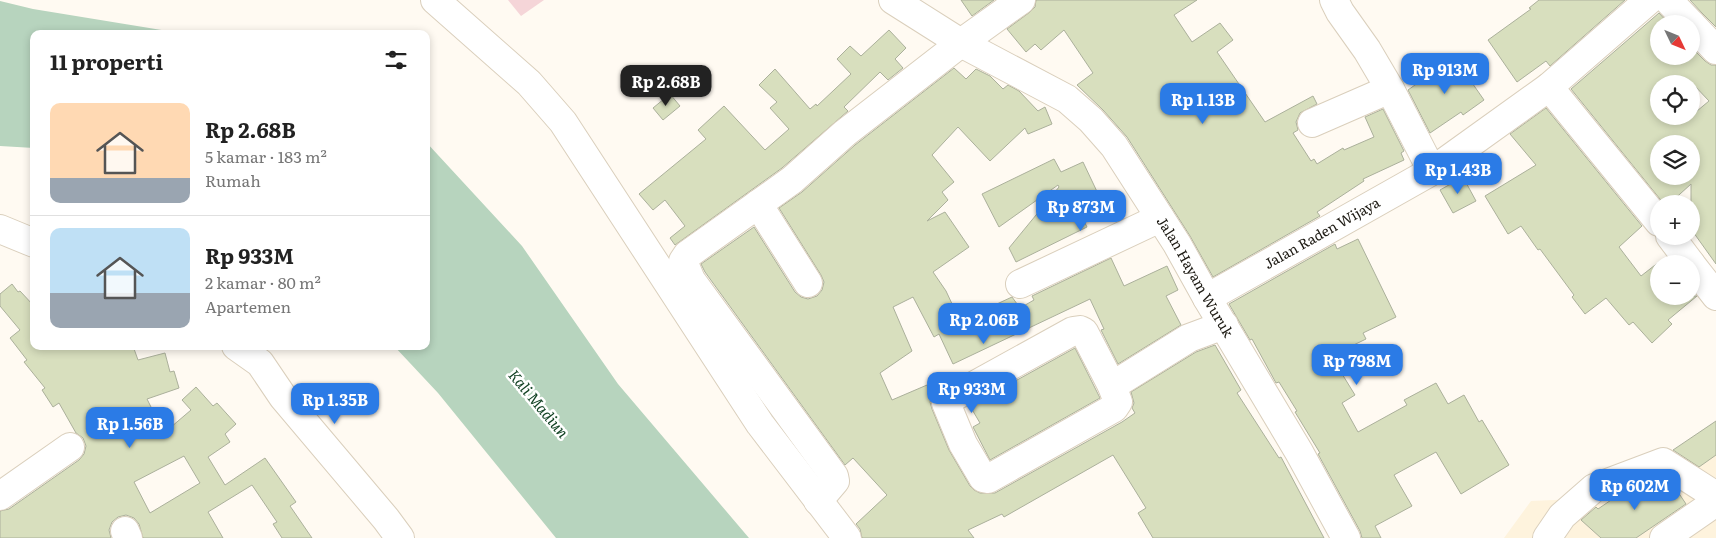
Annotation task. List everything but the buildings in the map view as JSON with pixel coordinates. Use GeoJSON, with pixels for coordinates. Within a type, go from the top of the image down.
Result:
{"type":"FeatureCollection","features":[{"type":"Feature","properties":{"kind":"street"},"geometry":{"type":"LineString","coordinates":[[435,0],[529,83],[563,122],[760,424],[847,538]]}},
{"type":"Feature","properties":{"kind":"street","name":"Jalan Hayam Wuruk"},"geometry":{"type":"LineString","coordinates":[[893,0],[961,43],[1067,100],[1091,120],[1114,146],[1178,244],[1207,298],[1299,452],[1346,538]]}},
{"type":"Feature","properties":{"kind":"street"},"geometry":{"type":"LineString","coordinates":[[818,501],[835,482],[834,476],[691,280],[683,263],[687,255],[792,180],[845,133],[961,43],[1021,0]]}},
{"type":"Feature","properties":{"kind":"street"},"geometry":{"type":"LineString","coordinates":[[1334,0],[1390,89],[1432,170]]}},
{"type":"Feature","properties":{"kind":"street","name":"Jalan Raden Wijaya"},"geometry":{"type":"LineString","coordinates":[[1207,298],[1432,170],[1549,86],[1649,0]]}},
{"type":"Feature","properties":{"kind":"street"},"geometry":{"type":"LineString","coordinates":[[1668,0],[1682,15]]}},
{"type":"Feature","properties":{"kind":"street"},"geometry":{"type":"LineString","coordinates":[[1700,33],[1716,50]]}},
{"type":"Feature","properties":{"kind":"street"},"geometry":{"type":"LineString","coordinates":[[1549,86],[1650,211]]}},
{"type":"Feature","properties":{"kind":"street"},"geometry":{"type":"LineString","coordinates":[[1312,123],[1390,89]]}},
{"type":"Feature","properties":{"kind":"street"},"geometry":{"type":"LineString","coordinates":[[758,204],[808,283]]}},
{"type":"Feature","properties":{"kind":"street"},"geometry":{"type":"LineString","coordinates":[[1020,284],[1160,218]]}},
{"type":"Feature","properties":{"kind":"street"},"geometry":{"type":"LineString","coordinates":[[0,229],[30,241]]}},
{"type":"Feature","properties":{"kind":"street"},"geometry":{"type":"LineString","coordinates":[[1700,276],[1716,296]]}},
{"type":"Feature","properties":{"kind":"street"},"geometry":{"type":"LineString","coordinates":[[1112,386],[1189,338],[1224,325]]}},
{"type":"Feature","properties":{"kind":"street"},"geometry":{"type":"LineString","coordinates":[[1080,330],[1084,332],[1112,386],[1118,402],[1114,408],[988,480],[980,475],[963,444],[946,403],[948,400],[1073,331],[1080,330]]}},
{"type":"Feature","properties":{"kind":"street"},"geometry":{"type":"LineString","coordinates":[[242,350],[260,363],[283,397],[386,518],[400,538]]}},
{"type":"Feature","properties":{"kind":"street"},"geometry":{"type":"LineString","coordinates":[[0,496],[70,447]]}},
{"type":"Feature","properties":{"kind":"street"},"geometry":{"type":"LineString","coordinates":[[1547,538],[1562,516],[1594,488],[1663,462],[1716,496]]}},
{"type":"Feature","properties":{"kind":"street"},"geometry":{"type":"LineString","coordinates":[[1664,538],[1716,502]]}},
{"type":"Feature","properties":{"kind":"shaded area"},"geometry":{"type":"Polygon","coordinates":[[[508,0],[544,0],[521,16],[508,0]]]}},
{"type":"Feature","properties":{"kind":"shaded area"},"geometry":{"type":"Polygon","coordinates":[[[1716,424],[1716,538],[1504,538],[1531,501],[1623,497],[1716,424]]]}},
{"type":"Feature","properties":{"kind":"water"},"geometry":{"type":"Polygon","coordinates":[[[0,1],[33,9],[162,30],[30,30],[30,148],[0,146],[0,1]]]}},
{"type":"Feature","properties":{"kind":"water","name":"Kali Madiun"},"geometry":{"type":"Polygon","coordinates":[[[430,146],[522,246],[618,384],[749,538],[556,538],[438,393],[398,350],[430,350],[430,146]]]}}]}
